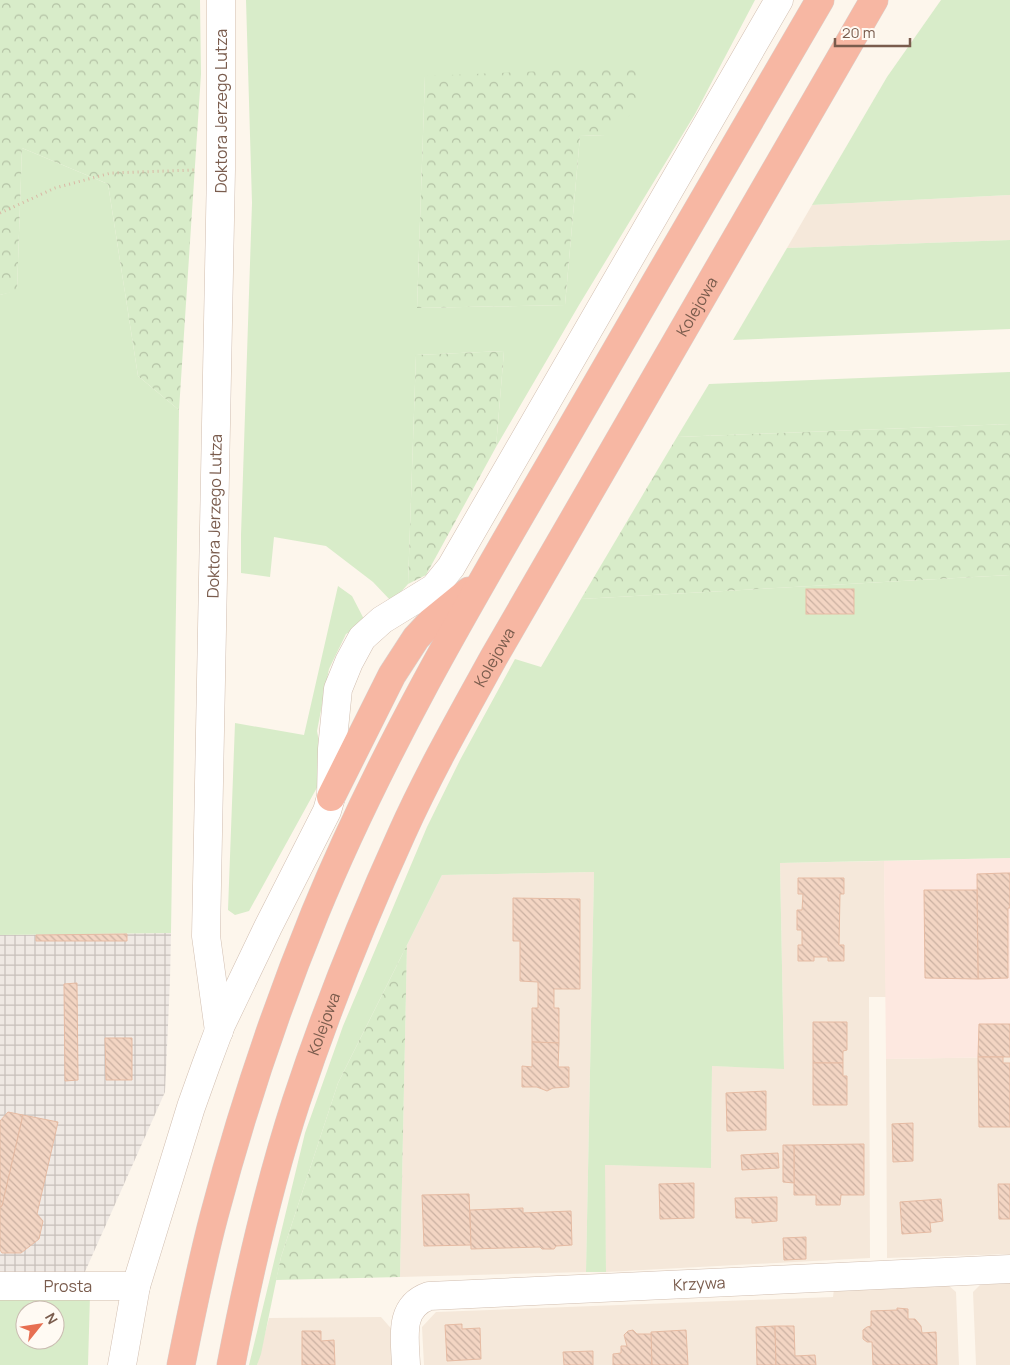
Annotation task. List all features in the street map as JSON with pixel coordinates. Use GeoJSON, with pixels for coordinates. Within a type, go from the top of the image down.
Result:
{"type":"FeatureCollection","features":[{"type":"Feature","properties":{"kind":"highway"},"geometry":{"type":"LineString","coordinates":[[181,1365],[204,1257],[226,1172],[270,1031],[319,905],[365,800],[433,668],[820,0]]}},
{"type":"Feature","properties":{"kind":"highway","name":"Kolejowa"},"geometry":{"type":"LineString","coordinates":[[231,1365],[254,1255],[296,1104],[335,991],[403,831],[436,765],[499,649],[874,0]]}},
{"type":"Feature","properties":{"kind":"highway"},"geometry":{"type":"LineString","coordinates":[[331,797],[392,675],[416,638],[431,622],[484,579]]}},
{"type":"Feature","properties":{"kind":"street","name":"Doktora Jerzego Lutza"},"geometry":{"type":"LineString","coordinates":[[219,1031],[206,936],[221,169],[221,0]]}},
{"type":"Feature","properties":{"kind":"street"},"geometry":{"type":"LineString","coordinates":[[122,1365],[136,1286],[191,1107],[219,1031],[268,927],[327,811],[331,797],[332,749],[338,689],[349,662],[362,638],[382,620],[434,588],[451,567],[780,0]]}},
{"type":"Feature","properties":{"kind":"street","name":"Krzywa"},"geometry":{"type":"LineString","coordinates":[[406,1365],[404,1324],[410,1310],[417,1302],[429,1296],[1010,1269]]}},
{"type":"Feature","properties":{"kind":"street","name":"Prosta"},"geometry":{"type":"LineString","coordinates":[[0,1286],[136,1286]]}},
{"type":"Feature","properties":{"kind":"path"},"geometry":{"type":"LineString","coordinates":[[0,213],[54,188],[111,173],[221,169]]}},
{"type":"Feature","properties":{"kind":"shaded area"},"geometry":{"type":"Polygon","coordinates":[[[1010,195],[1010,240],[787,248],[812,205],[1010,195]]]}},
{"type":"Feature","properties":{"kind":"shaded area"},"geometry":{"type":"Polygon","coordinates":[[[1010,858],[1010,1057],[886,1059],[884,861],[1010,858]]]}},
{"type":"Feature","properties":{"kind":"shaded area"},"geometry":{"type":"Polygon","coordinates":[[[884,861],[886,997],[869,997],[870,1258],[606,1272],[604,1165],[711,1167],[712,1066],[784,1068],[780,863],[884,861]]]}},
{"type":"Feature","properties":{"kind":"shaded area"},"geometry":{"type":"Polygon","coordinates":[[[594,872],[586,1272],[400,1277],[407,945],[442,875],[594,872]]]}},
{"type":"Feature","properties":{"kind":"shaded area"},"geometry":{"type":"Polygon","coordinates":[[[171,933],[165,1092],[84,1274],[0,1274],[0,935],[171,933]]]}},
{"type":"Feature","properties":{"kind":"shaded area"},"geometry":{"type":"Polygon","coordinates":[[[1010,1057],[1010,1254],[887,1258],[886,1059],[1010,1057]]]}},
{"type":"Feature","properties":{"kind":"shaded area"},"geometry":{"type":"Polygon","coordinates":[[[1010,1283],[1010,1365],[976,1365],[973,1292],[980,1285],[1010,1283]]]}},
{"type":"Feature","properties":{"kind":"shaded area"},"geometry":{"type":"Polygon","coordinates":[[[947,1284],[956,1292],[959,1365],[424,1365],[422,1327],[436,1312],[833,1297],[834,1289],[947,1284]]]}},
{"type":"Feature","properties":{"kind":"shaded area"},"geometry":{"type":"Polygon","coordinates":[[[381,1317],[395,1333],[396,1365],[257,1365],[269,1318],[381,1317]]]}},
{"type":"Feature","properties":{"kind":"green space"},"geometry":{"type":"Polygon","coordinates":[[[0,0],[200,0],[201,74],[179,410],[138,376],[108,184],[22,148],[17,291],[0,295],[0,0]]]}},
{"type":"Feature","properties":{"kind":"green space"},"geometry":{"type":"Polygon","coordinates":[[[246,0],[755,0],[695,114],[579,305],[496,447],[504,351],[416,355],[408,584],[392,602],[373,582],[326,546],[274,537],[270,577],[241,573],[252,203],[246,0]],[[425,76],[417,308],[565,305],[580,136],[605,135],[425,76]]]}},
{"type":"Feature","properties":{"kind":"green space"},"geometry":{"type":"Polygon","coordinates":[[[941,0],[1010,0],[1010,195],[812,205],[887,77],[941,0]]]}},
{"type":"Feature","properties":{"kind":"green space"},"geometry":{"type":"Polygon","coordinates":[[[640,67],[637,109],[605,135],[580,136],[565,305],[417,308],[425,76],[640,67]]]}},
{"type":"Feature","properties":{"kind":"green space"},"geometry":{"type":"Polygon","coordinates":[[[22,148],[108,184],[138,376],[179,410],[171,933],[0,935],[0,295],[17,290],[22,148]]]}},
{"type":"Feature","properties":{"kind":"green space"},"geometry":{"type":"Polygon","coordinates":[[[1010,240],[1010,329],[733,340],[787,248],[1010,240]]]}},
{"type":"Feature","properties":{"kind":"green space"},"geometry":{"type":"Polygon","coordinates":[[[504,351],[496,447],[426,575],[408,584],[416,355],[504,351]]]}},
{"type":"Feature","properties":{"kind":"green space"},"geometry":{"type":"Polygon","coordinates":[[[1010,372],[1010,424],[677,437],[709,384],[1010,372]]]}},
{"type":"Feature","properties":{"kind":"green space"},"geometry":{"type":"Polygon","coordinates":[[[1010,424],[1010,575],[581,599],[677,437],[1010,424]]]}},
{"type":"Feature","properties":{"kind":"green space"},"geometry":{"type":"Polygon","coordinates":[[[1010,575],[1010,858],[780,863],[784,1069],[712,1066],[711,1168],[605,1165],[606,1272],[586,1272],[594,872],[442,875],[338,1083],[281,1257],[261,1354],[257,1365],[249,1365],[305,1133],[343,1026],[427,827],[460,760],[515,659],[541,667],[581,599],[1010,575]]]}},
{"type":"Feature","properties":{"kind":"green space"},"geometry":{"type":"Polygon","coordinates":[[[338,586],[352,596],[366,623],[346,634],[329,669],[317,731],[325,773],[249,911],[235,915],[228,910],[235,723],[304,735],[338,586]]]}},
{"type":"Feature","properties":{"kind":"green space"},"geometry":{"type":"Polygon","coordinates":[[[407,945],[400,1277],[276,1280],[281,1257],[338,1083],[407,945]]]}},
{"type":"Feature","properties":{"kind":"green space"},"geometry":{"type":"Polygon","coordinates":[[[90,1295],[88,1365],[0,1365],[0,1298],[90,1295]]]}},
{"type":"Feature","properties":{"kind":"building"},"geometry":{"type":"Polygon","coordinates":[[[806,589],[854,589],[854,614],[806,614],[806,589]]]}},
{"type":"Feature","properties":{"kind":"building"},"geometry":{"type":"Polygon","coordinates":[[[1010,873],[1008,978],[978,979],[977,874],[1010,873]]]}},
{"type":"Feature","properties":{"kind":"building"},"geometry":{"type":"Polygon","coordinates":[[[798,878],[844,878],[844,894],[840,894],[839,945],[844,945],[844,961],[828,961],[828,957],[814,957],[814,961],[798,961],[798,945],[802,945],[802,930],[797,930],[797,910],[802,910],[803,894],[798,894],[798,878]]]}},
{"type":"Feature","properties":{"kind":"building"},"geometry":{"type":"Polygon","coordinates":[[[924,890],[977,890],[978,979],[925,978],[924,890]]]}},
{"type":"Feature","properties":{"kind":"building"},"geometry":{"type":"Polygon","coordinates":[[[513,898],[580,899],[580,989],[554,989],[554,1008],[559,1008],[559,1043],[532,1042],[532,1008],[538,1008],[538,982],[520,981],[520,941],[513,941],[513,898]]]}},
{"type":"Feature","properties":{"kind":"building"},"geometry":{"type":"Polygon","coordinates":[[[127,934],[127,941],[36,941],[36,935],[127,934]]]}},
{"type":"Feature","properties":{"kind":"building"},"geometry":{"type":"Polygon","coordinates":[[[77,983],[78,1080],[65,1081],[64,984],[77,983]]]}},
{"type":"Feature","properties":{"kind":"building"},"geometry":{"type":"Polygon","coordinates":[[[813,1022],[847,1022],[847,1050],[843,1051],[843,1063],[813,1063],[813,1022]]]}},
{"type":"Feature","properties":{"kind":"building"},"geometry":{"type":"Polygon","coordinates":[[[979,1024],[1010,1024],[1010,1057],[978,1057],[979,1024]]]}},
{"type":"Feature","properties":{"kind":"building"},"geometry":{"type":"Polygon","coordinates":[[[105,1038],[132,1038],[132,1080],[106,1080],[105,1038]]]}},
{"type":"Feature","properties":{"kind":"building"},"geometry":{"type":"Polygon","coordinates":[[[532,1042],[559,1043],[558,1067],[569,1067],[569,1087],[553,1088],[547,1091],[537,1087],[522,1087],[522,1066],[532,1067],[532,1042]]]}},
{"type":"Feature","properties":{"kind":"building"},"geometry":{"type":"Polygon","coordinates":[[[978,1057],[1003,1057],[1003,1063],[1010,1063],[1010,1127],[979,1127],[978,1057]]]}},
{"type":"Feature","properties":{"kind":"building"},"geometry":{"type":"Polygon","coordinates":[[[813,1063],[843,1063],[843,1076],[847,1076],[847,1105],[813,1105],[813,1063]]]}},
{"type":"Feature","properties":{"kind":"building"},"geometry":{"type":"Polygon","coordinates":[[[766,1091],[766,1130],[727,1131],[726,1093],[766,1091]]]}},
{"type":"Feature","properties":{"kind":"building"},"geometry":{"type":"Polygon","coordinates":[[[8,1112],[23,1115],[2,1206],[0,1207],[0,1121],[8,1112]]]}},
{"type":"Feature","properties":{"kind":"building"},"geometry":{"type":"Polygon","coordinates":[[[23,1115],[58,1122],[37,1214],[43,1221],[39,1239],[21,1253],[2,1253],[0,1250],[0,1207],[2,1206],[23,1115]]]}},
{"type":"Feature","properties":{"kind":"building"},"geometry":{"type":"Polygon","coordinates":[[[913,1123],[913,1161],[893,1162],[892,1124],[913,1123]]]}},
{"type":"Feature","properties":{"kind":"building"},"geometry":{"type":"Polygon","coordinates":[[[864,1144],[864,1195],[841,1195],[840,1205],[816,1205],[816,1195],[794,1195],[794,1145],[864,1144]]]}},
{"type":"Feature","properties":{"kind":"building"},"geometry":{"type":"Polygon","coordinates":[[[783,1145],[794,1145],[794,1183],[783,1182],[783,1145]]]}},
{"type":"Feature","properties":{"kind":"building"},"geometry":{"type":"Polygon","coordinates":[[[778,1153],[779,1168],[742,1170],[741,1155],[778,1153]]]}},
{"type":"Feature","properties":{"kind":"building"},"geometry":{"type":"Polygon","coordinates":[[[694,1183],[694,1218],[660,1219],[659,1184],[694,1183]]]}},
{"type":"Feature","properties":{"kind":"building"},"geometry":{"type":"Polygon","coordinates":[[[998,1184],[1010,1184],[1010,1219],[999,1219],[998,1184]]]}},
{"type":"Feature","properties":{"kind":"building"},"geometry":{"type":"Polygon","coordinates":[[[469,1194],[471,1245],[424,1246],[422,1195],[469,1194]]]}},
{"type":"Feature","properties":{"kind":"building"},"geometry":{"type":"Polygon","coordinates":[[[777,1197],[777,1221],[752,1223],[752,1218],[736,1218],[735,1198],[777,1197]]]}},
{"type":"Feature","properties":{"kind":"building"},"geometry":{"type":"Polygon","coordinates":[[[941,1199],[943,1221],[930,1223],[931,1232],[902,1234],[900,1202],[941,1199]]]}},
{"type":"Feature","properties":{"kind":"building"},"geometry":{"type":"Polygon","coordinates":[[[523,1208],[523,1213],[571,1211],[572,1245],[556,1246],[554,1249],[542,1249],[540,1247],[471,1249],[470,1210],[523,1208]]]}},
{"type":"Feature","properties":{"kind":"building"},"geometry":{"type":"Polygon","coordinates":[[[806,1237],[806,1259],[784,1260],[783,1238],[806,1237]]]}},
{"type":"Feature","properties":{"kind":"building"},"geometry":{"type":"Polygon","coordinates":[[[897,1308],[908,1309],[908,1319],[915,1319],[921,1326],[922,1333],[936,1332],[937,1365],[873,1365],[872,1342],[867,1342],[863,1339],[863,1330],[871,1326],[871,1311],[897,1310],[897,1308]]]}},
{"type":"Feature","properties":{"kind":"building"},"geometry":{"type":"Polygon","coordinates":[[[462,1324],[462,1329],[480,1328],[481,1359],[447,1361],[445,1325],[462,1324]]]}},
{"type":"Feature","properties":{"kind":"building"},"geometry":{"type":"Polygon","coordinates":[[[775,1326],[776,1365],[757,1365],[756,1327],[775,1326]]]}},
{"type":"Feature","properties":{"kind":"building"},"geometry":{"type":"Polygon","coordinates":[[[775,1326],[794,1326],[795,1356],[815,1355],[816,1365],[776,1365],[775,1326]]]}},
{"type":"Feature","properties":{"kind":"building"},"geometry":{"type":"Polygon","coordinates":[[[633,1330],[637,1334],[652,1334],[652,1365],[613,1365],[613,1354],[621,1353],[621,1346],[627,1346],[624,1335],[628,1331],[633,1330]]]}},
{"type":"Feature","properties":{"kind":"building"},"geometry":{"type":"Polygon","coordinates":[[[686,1330],[688,1365],[652,1365],[651,1332],[686,1330]]]}},
{"type":"Feature","properties":{"kind":"building"},"geometry":{"type":"Polygon","coordinates":[[[302,1331],[321,1331],[321,1341],[334,1340],[335,1365],[302,1365],[302,1331]]]}},
{"type":"Feature","properties":{"kind":"building"},"geometry":{"type":"Polygon","coordinates":[[[593,1351],[593,1365],[564,1365],[563,1352],[593,1351]]]}}]}
